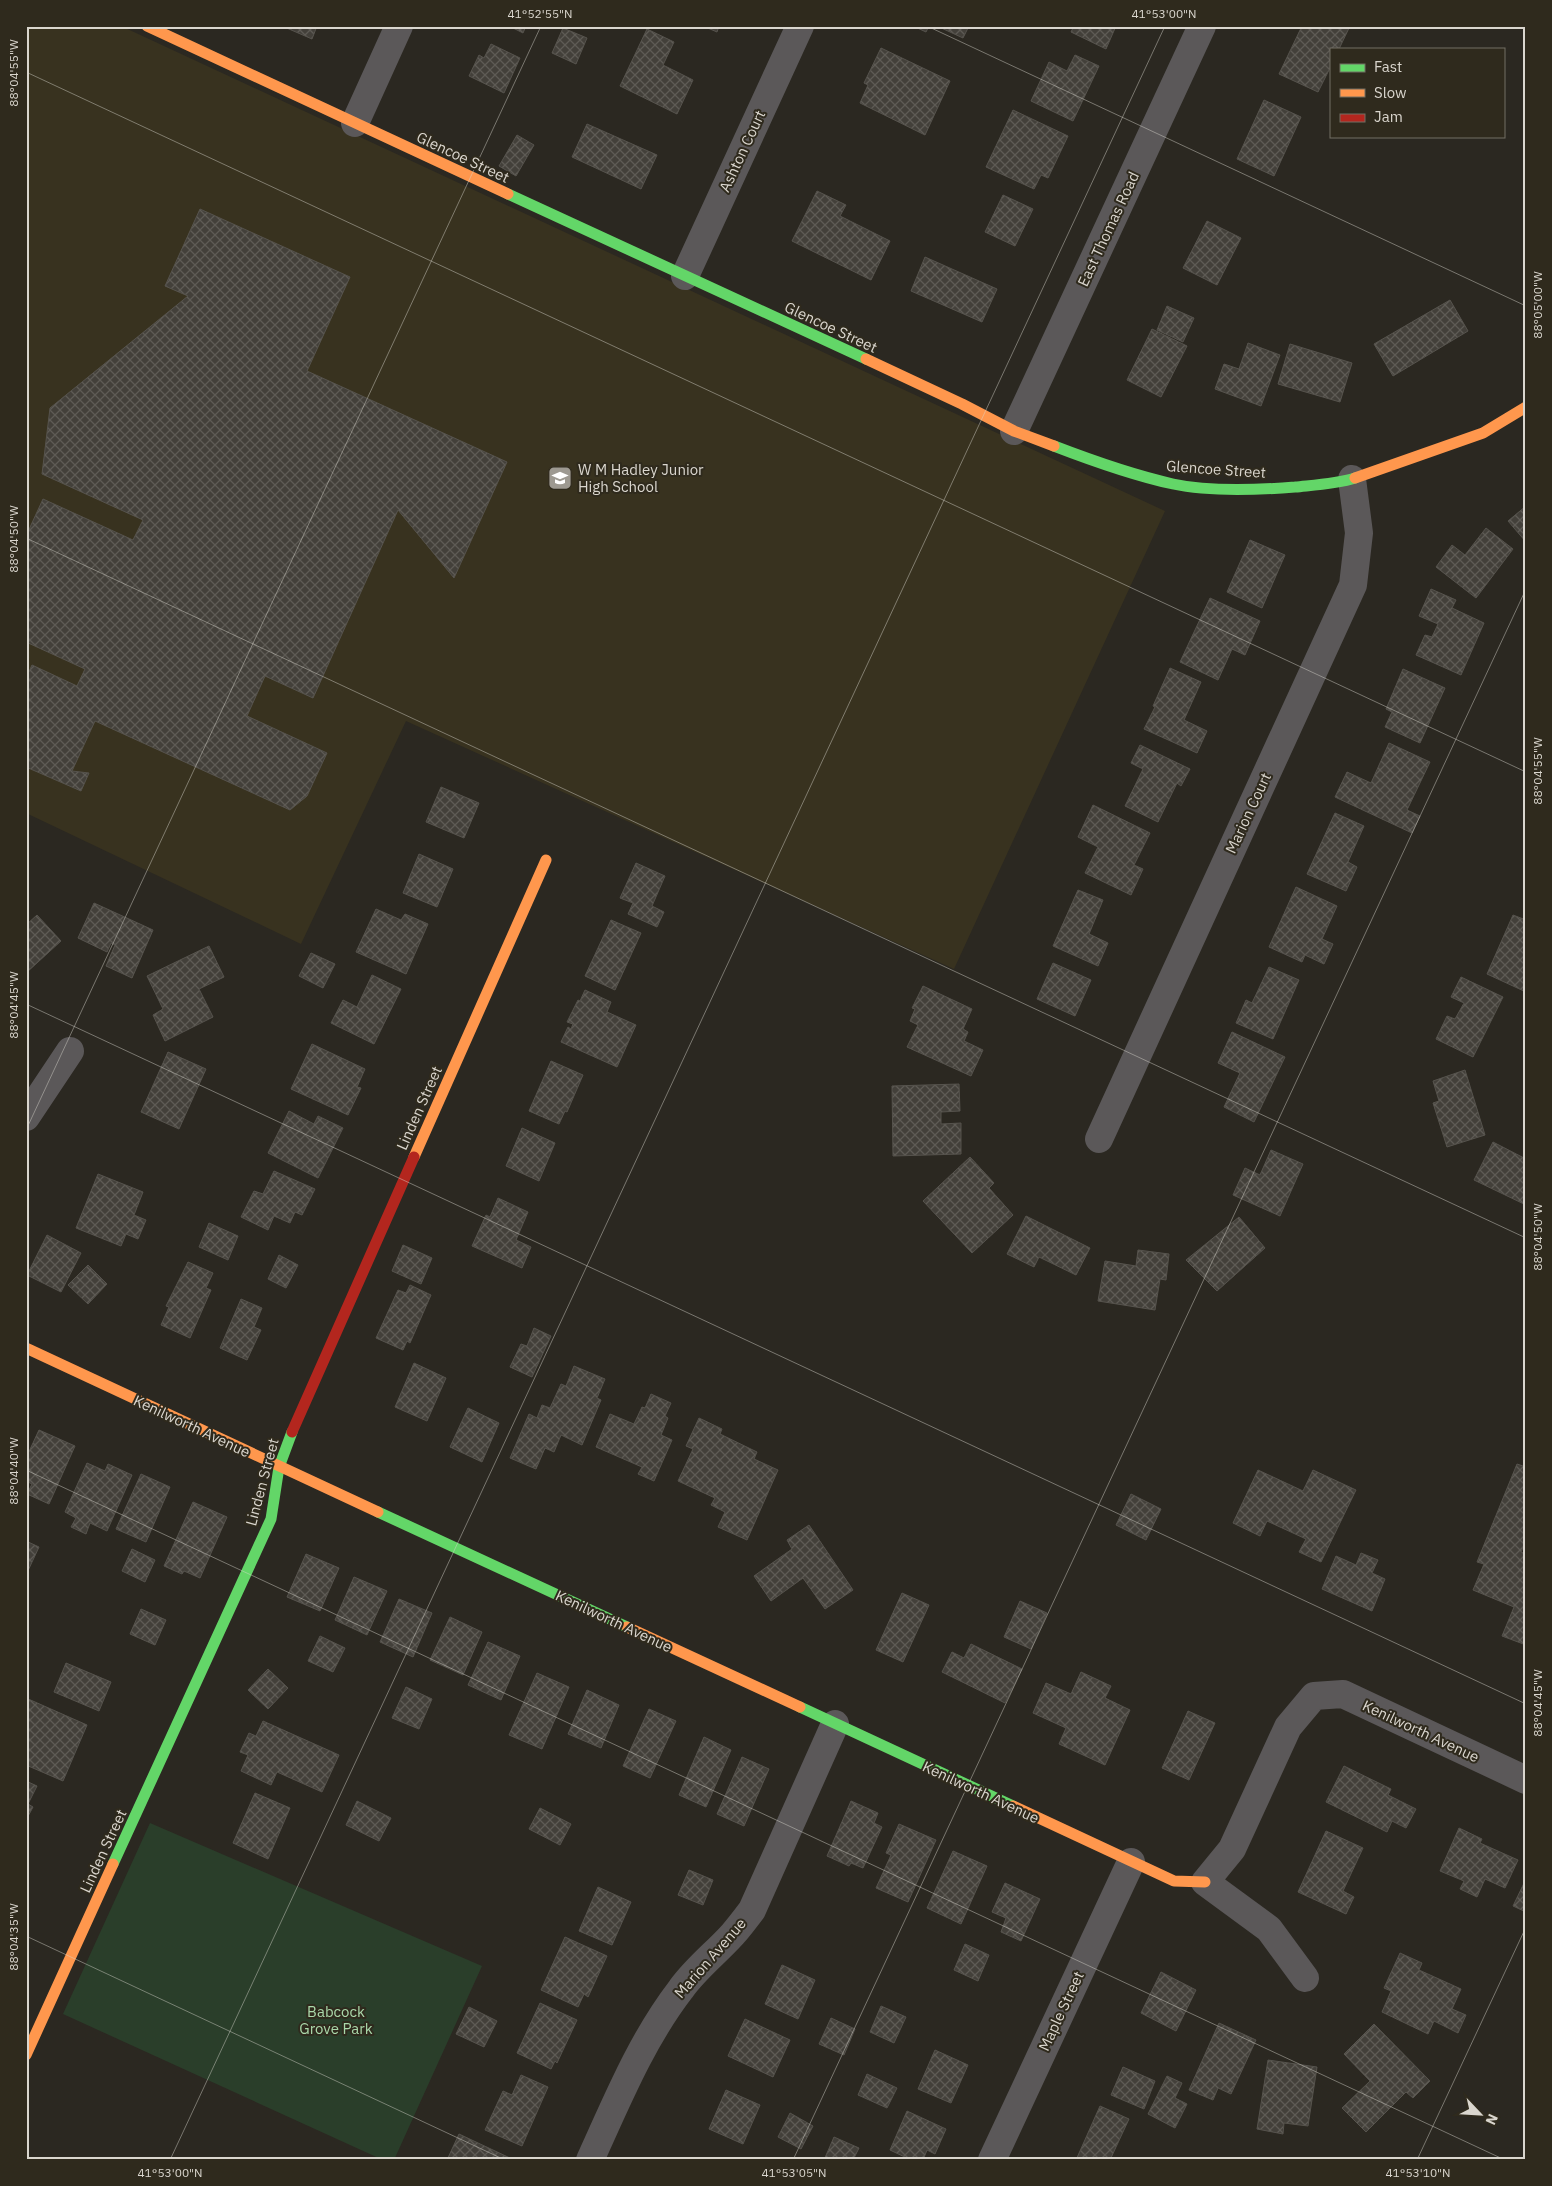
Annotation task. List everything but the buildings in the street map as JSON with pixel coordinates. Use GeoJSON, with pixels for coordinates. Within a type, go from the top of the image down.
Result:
{"type":"FeatureCollection","features":[{"type":"Feature","properties":{"kind":"street","name":"Glencoe Street"},"geometry":{"type":"LineString","coordinates":[[147,26],[962,404],[1014,431],[1097,463],[1175,484],[1233,489],[1268,489],[1316,485],[1352,479],[1483,433],[1526,407]]}},
{"type":"Feature","properties":{"kind":"street"},"geometry":{"type":"LineString","coordinates":[[355,123],[399,26]]}},
{"type":"Feature","properties":{"kind":"street","name":"Ashton Court"},"geometry":{"type":"LineString","coordinates":[[685,276],[800,26]]}},
{"type":"Feature","properties":{"kind":"street","name":"East Thomas Road"},"geometry":{"type":"LineString","coordinates":[[1014,431],[1202,26]]}},
{"type":"Feature","properties":{"kind":"street","name":"Marion Court"},"geometry":{"type":"LineString","coordinates":[[1099,1139],[1353,584],[1359,533],[1352,479]]}},
{"type":"Feature","properties":{"kind":"street","name":"Linden Street"},"geometry":{"type":"LineString","coordinates":[[26,2055],[271,1519],[279,1466],[295,1423],[546,860]]}},
{"type":"Feature","properties":{"kind":"street"},"geometry":{"type":"LineString","coordinates":[[26,1116],[70,1051]]}},
{"type":"Feature","properties":{"kind":"street","name":"Kenilworth Avenue"},"geometry":{"type":"LineString","coordinates":[[26,1348],[1174,1881],[1205,1882],[1232,1849],[1288,1727],[1314,1696],[1343,1694],[1526,1780]]}},
{"type":"Feature","properties":{"kind":"street","name":"Marion Avenue"},"geometry":{"type":"LineString","coordinates":[[590,2160],[642,2046],[657,2022],[701,1965],[733,1934],[752,1910],[834,1724]]}},
{"type":"Feature","properties":{"kind":"street","name":"Maple Street"},"geometry":{"type":"LineString","coordinates":[[992,2160],[1131,1862]]}},
{"type":"Feature","properties":{"kind":"street"},"geometry":{"type":"LineString","coordinates":[[1205,1882],[1269,1929],[1305,1978]]}},
{"type":"Feature","properties":{"kind":"shaded area","name":"W M Hadley Junior High School"},"geometry":{"type":"Polygon","coordinates":[[[26,26],[121,26],[1165,511],[954,969],[406,721],[301,944],[26,813],[26,26]]]}},
{"type":"Feature","properties":{"kind":"green space","name":"Babcock Grove Park"},"geometry":{"type":"Polygon","coordinates":[[[150,1823],[482,1966],[394,2160],[383,2160],[63,2014],[150,1823]]]}},
{"type":"Feature","properties":{"kind":"traffic: fast"},"geometry":{"type":"LineString","coordinates":[[508,194],[866,359]]}},
{"type":"Feature","properties":{"kind":"traffic: fast"},"geometry":{"type":"LineString","coordinates":[[1054,446],[1143,476],[1187,487],[1234,490],[1280,488],[1325,484],[1355,478]]}},
{"type":"Feature","properties":{"kind":"traffic: fast"},"geometry":{"type":"LineString","coordinates":[[113,1864],[271,1519],[279,1467],[292,1432]]}},
{"type":"Feature","properties":{"kind":"traffic: fast"},"geometry":{"type":"LineString","coordinates":[[378,1512],[627,1627]]}},
{"type":"Feature","properties":{"kind":"traffic: fast"},"geometry":{"type":"LineString","coordinates":[[800,1707],[1013,1806]]}},
{"type":"Feature","properties":{"kind":"traffic: slow"},"geometry":{"type":"LineString","coordinates":[[147,26],[508,194]]}},
{"type":"Feature","properties":{"kind":"traffic: slow"},"geometry":{"type":"LineString","coordinates":[[866,359],[962,404],[1014,431],[1054,446]]}},
{"type":"Feature","properties":{"kind":"traffic: slow"},"geometry":{"type":"LineString","coordinates":[[1355,478],[1483,433],[1526,407]]}},
{"type":"Feature","properties":{"kind":"traffic: slow"},"geometry":{"type":"LineString","coordinates":[[414,1157],[546,860]]}},
{"type":"Feature","properties":{"kind":"traffic: slow"},"geometry":{"type":"LineString","coordinates":[[26,1348],[378,1512]]}},
{"type":"Feature","properties":{"kind":"traffic: slow"},"geometry":{"type":"LineString","coordinates":[[627,1627],[800,1707]]}},
{"type":"Feature","properties":{"kind":"traffic: slow"},"geometry":{"type":"LineString","coordinates":[[1013,1806],[1174,1881],[1205,1882]]}},
{"type":"Feature","properties":{"kind":"traffic: slow"},"geometry":{"type":"LineString","coordinates":[[26,2055],[113,1864]]}},
{"type":"Feature","properties":{"kind":"traffic: jam"},"geometry":{"type":"LineString","coordinates":[[292,1432],[414,1157]]}},
{"type":"Feature","properties":{"kind":"place","name":"W M Hadley Junior High School"},"geometry":{"type":"Point","coordinates":[560,478]}}]}
